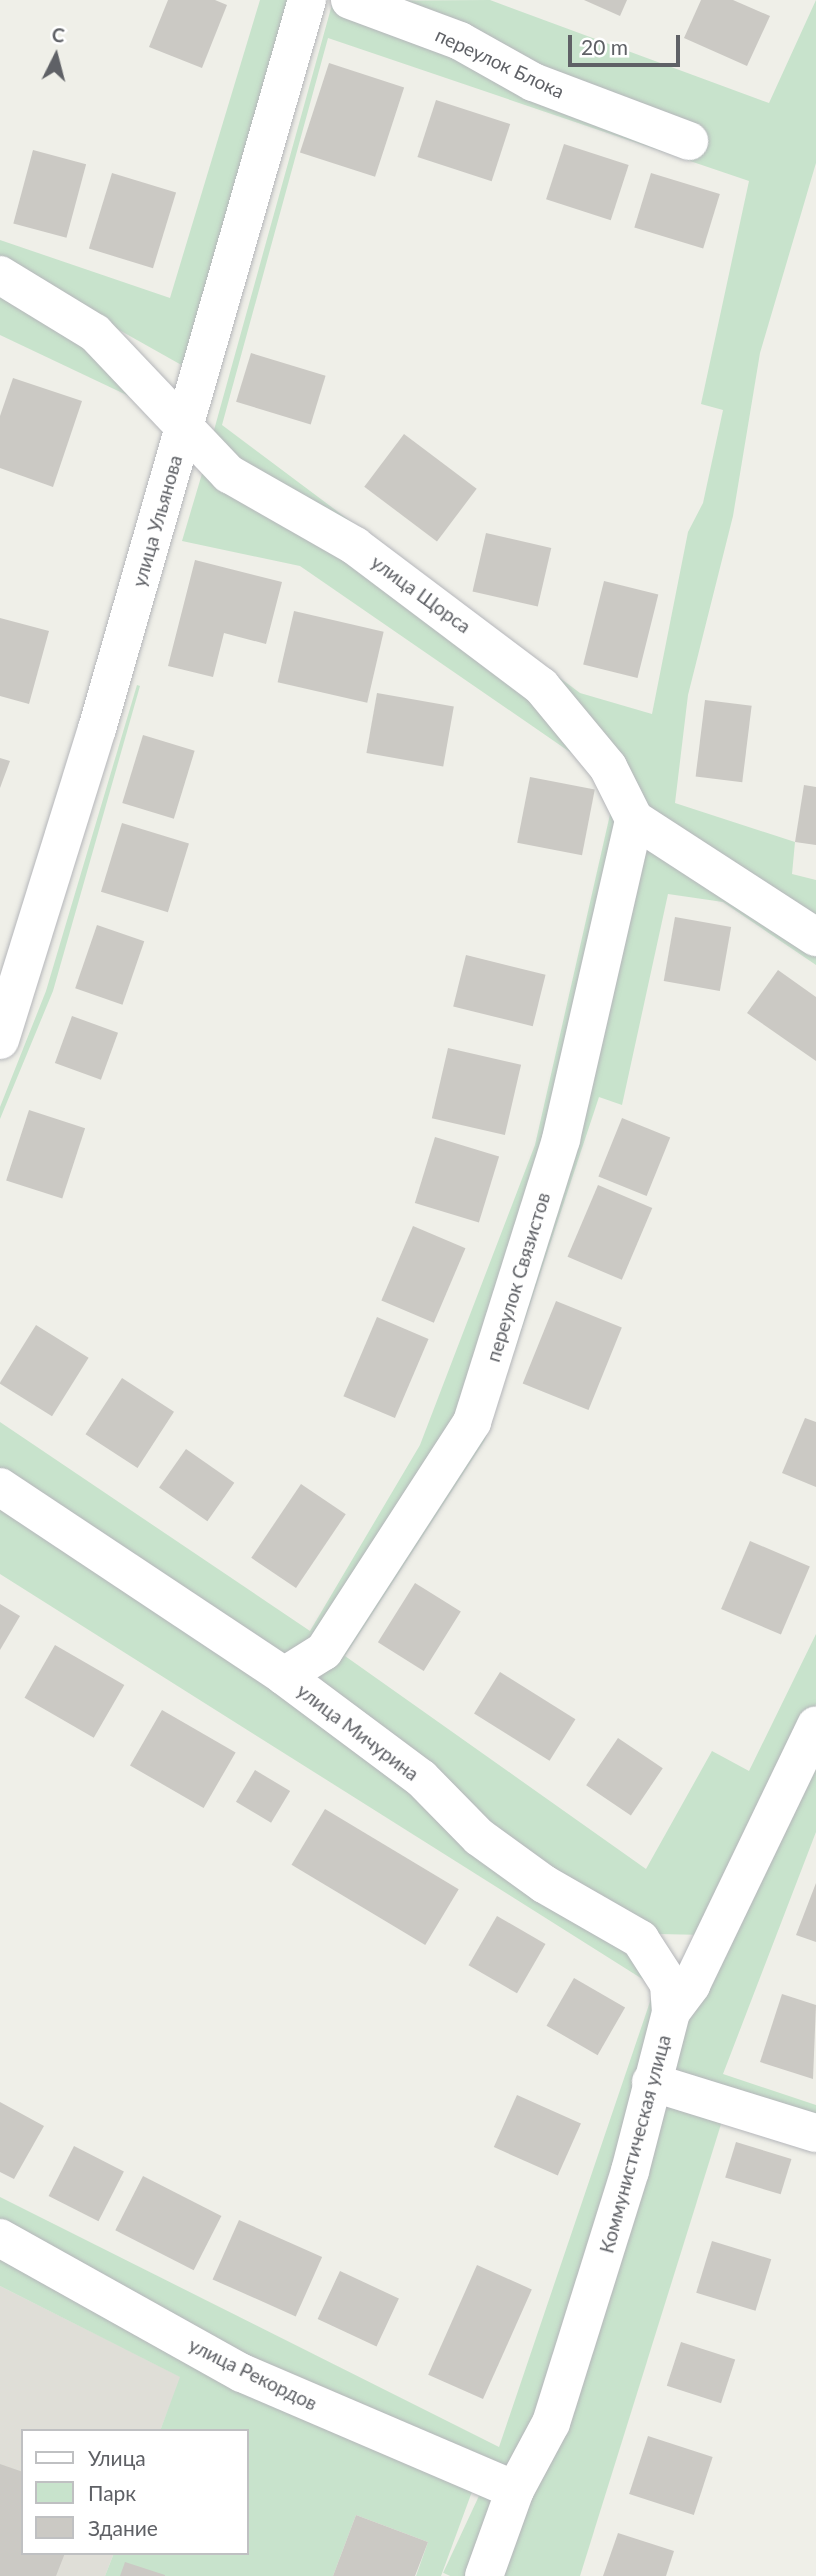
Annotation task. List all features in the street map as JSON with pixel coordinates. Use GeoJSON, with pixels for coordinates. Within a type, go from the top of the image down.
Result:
{"type":"FeatureCollection","features":[{"type":"Feature","properties":{"kind":"street","name":"улица Ульянова"},"geometry":{"type":"LineString","coordinates":[[0,1040],[185,426],[307,0]]}},
{"type":"Feature","properties":{"kind":"street","name":"переулок Блока"},"geometry":{"type":"LineString","coordinates":[[350,0],[460,41],[533,82],[689,141]]}},
{"type":"Feature","properties":{"kind":"street","name":"улица Щорса"},"geometry":{"type":"LineString","coordinates":[[0,275],[95,333],[229,474],[355,546],[541,686],[608,766],[634,819]]}},
{"type":"Feature","properties":{"kind":"street"},"geometry":{"type":"LineString","coordinates":[[634,819],[816,937]]}},
{"type":"Feature","properties":{"kind":"street","name":"переулок Связистов"},"geometry":{"type":"LineString","coordinates":[[284,1676],[324,1651],[472,1422],[561,1139],[634,819]]}},
{"type":"Feature","properties":{"kind":"street","name":"улица Мичурина"},"geometry":{"type":"LineString","coordinates":[[0,1487],[284,1676],[421,1778],[479,1838],[544,1884],[640,1939],[670,1984],[671,2012]]}},
{"type":"Feature","properties":{"kind":"street","name":"Коммунистическая улица"},"geometry":{"type":"LineString","coordinates":[[484,2576],[515,2490],[560,2397],[630,2171],[671,2012],[691,1985],[816,1725]]}},
{"type":"Feature","properties":{"kind":"street"},"geometry":{"type":"LineString","coordinates":[[640,1939],[662,1945],[710,1943]]}},
{"type":"Feature","properties":{"kind":"street"},"geometry":{"type":"LineString","coordinates":[[651,2082],[816,2133]]}},
{"type":"Feature","properties":{"kind":"street","name":"улица Рекордов"},"geometry":{"type":"LineString","coordinates":[[0,2238],[242,2373],[515,2490]]}},
{"type":"Feature","properties":{"kind":"shaded area"},"geometry":{"type":"Polygon","coordinates":[[[0,2286],[181,2377],[161,2429],[21,2429],[21,2555],[113,2555],[105,2576],[0,2576],[0,2286]]]}},
{"type":"Feature","properties":{"kind":"green space"},"geometry":{"type":"Polygon","coordinates":[[[260,0],[291,0],[185,367],[0,263],[0,240],[170,298],[260,0]]]}},
{"type":"Feature","properties":{"kind":"green space"},"geometry":{"type":"Polygon","coordinates":[[[490,0],[769,103],[816,0],[816,163],[760,353],[733,516],[688,695],[675,803],[795,842],[792,874],[816,880],[816,926],[640,811],[616,762],[211,441],[333,1],[490,0]],[[328,38],[222,425],[580,693],[652,714],[688,532],[703,503],[723,410],[701,404],[749,181],[328,38]]]}},
{"type":"Feature","properties":{"kind":"green space"},"geometry":{"type":"Polygon","coordinates":[[[0,289],[93,342],[133,398],[0,335],[0,289]]]}},
{"type":"Feature","properties":{"kind":"green space"},"geometry":{"type":"Polygon","coordinates":[[[204,467],[223,483],[353,553],[422,600],[537,690],[604,769],[628,821],[554,1138],[466,1416],[319,1640],[285,1664],[0,1474],[0,1422],[310,1631],[420,1445],[535,1145],[611,810],[596,770],[300,566],[182,541],[204,467]]]}},
{"type":"Feature","properties":{"kind":"green space"},"geometry":{"type":"Polygon","coordinates":[[[137,685],[140,686],[53,991],[0,1119],[0,1107],[46,991],[137,685]]]}},
{"type":"Feature","properties":{"kind":"green space"},"geometry":{"type":"Polygon","coordinates":[[[640,832],[816,946],[816,965],[723,902],[668,894],[622,1105],[599,1097],[485,1440],[345,1656],[646,1869],[712,1751],[749,1771],[816,1634],[816,1704],[706,1935],[658,1934],[548,1877],[301,1674],[477,1423],[640,832]]]}},
{"type":"Feature","properties":{"kind":"green space"},"geometry":{"type":"Polygon","coordinates":[[[0,1498],[279,1683],[419,1784],[474,1843],[540,1889],[630,1941],[655,1972],[663,2007],[622,2175],[546,2420],[513,2481],[246,2369],[0,2230],[0,2197],[499,2447],[655,1987],[0,1574],[0,1498]]]}},
{"type":"Feature","properties":{"kind":"green space"},"geometry":{"type":"Polygon","coordinates":[[[816,1750],[816,1832],[723,2074],[816,2105],[816,2122],[661,2074],[816,1750]]]}},
{"type":"Feature","properties":{"kind":"green space"},"geometry":{"type":"Polygon","coordinates":[[[657,2092],[722,2121],[580,2576],[492,2576],[657,2092]]]}},
{"type":"Feature","properties":{"kind":"green space"},"geometry":{"type":"Polygon","coordinates":[[[0,2244],[477,2478],[441,2576],[416,2576],[428,2542],[356,2515],[333,2576],[105,2576],[113,2555],[248,2555],[248,2429],[161,2429],[180,2377],[0,2286],[0,2244]]]}},
{"type":"Feature","properties":{"kind":"green space"},"geometry":{"type":"Polygon","coordinates":[[[485,2483],[506,2493],[467,2576],[450,2576],[443,2573],[485,2483]]]}},
{"type":"Feature","properties":{"kind":"building"},"geometry":{"type":"Polygon","coordinates":[[[168,0],[215,0],[227,5],[202,68],[149,47],[168,0]]]}},
{"type":"Feature","properties":{"kind":"building"},"geometry":{"type":"Polygon","coordinates":[[[584,0],[627,0],[620,16],[584,0]]]}},
{"type":"Feature","properties":{"kind":"building"},"geometry":{"type":"Polygon","coordinates":[[[701,0],[733,0],[770,16],[747,66],[684,38],[701,0]]]}},
{"type":"Feature","properties":{"kind":"building"},"geometry":{"type":"Polygon","coordinates":[[[329,63],[404,87],[375,177],[300,152],[329,63]]]}},
{"type":"Feature","properties":{"kind":"building"},"geometry":{"type":"Polygon","coordinates":[[[436,100],[510,124],[492,181],[417,157],[436,100]]]}},
{"type":"Feature","properties":{"kind":"building"},"geometry":{"type":"Polygon","coordinates":[[[564,144],[629,165],[611,220],[546,199],[564,144]]]}},
{"type":"Feature","properties":{"kind":"building"},"geometry":{"type":"Polygon","coordinates":[[[33,150],[86,164],[66,238],[13,223],[33,150]]]}},
{"type":"Feature","properties":{"kind":"building"},"geometry":{"type":"Polygon","coordinates":[[[112,173],[176,193],[153,268],[89,249],[112,173]]]}},
{"type":"Feature","properties":{"kind":"building"},"geometry":{"type":"Polygon","coordinates":[[[651,173],[720,194],[703,249],[634,228],[651,173]]]}},
{"type":"Feature","properties":{"kind":"building"},"geometry":{"type":"Polygon","coordinates":[[[251,353],[326,376],[311,425],[236,402],[251,353]]]}},
{"type":"Feature","properties":{"kind":"building"},"geometry":{"type":"Polygon","coordinates":[[[13,378],[82,401],[53,487],[0,468],[0,416],[13,378]]]}},
{"type":"Feature","properties":{"kind":"building"},"geometry":{"type":"Polygon","coordinates":[[[404,434],[477,489],[437,541],[364,487],[404,434]]]}},
{"type":"Feature","properties":{"kind":"building"},"geometry":{"type":"Polygon","coordinates":[[[486,533],[551,548],[538,607],[473,591],[486,533]]]}},
{"type":"Feature","properties":{"kind":"building"},"geometry":{"type":"Polygon","coordinates":[[[195,560],[282,582],[266,644],[224,633],[213,677],[168,666],[195,560]]]}},
{"type":"Feature","properties":{"kind":"building"},"geometry":{"type":"Polygon","coordinates":[[[604,581],[658,595],[638,678],[583,664],[604,581]]]}},
{"type":"Feature","properties":{"kind":"building"},"geometry":{"type":"Polygon","coordinates":[[[294,611],[384,632],[367,703],[278,682],[294,611]]]}},
{"type":"Feature","properties":{"kind":"building"},"geometry":{"type":"Polygon","coordinates":[[[0,618],[49,631],[29,704],[0,696],[0,618]]]}},
{"type":"Feature","properties":{"kind":"building"},"geometry":{"type":"Polygon","coordinates":[[[377,693],[454,707],[443,767],[366,753],[377,693]]]}},
{"type":"Feature","properties":{"kind":"building"},"geometry":{"type":"Polygon","coordinates":[[[705,700],[752,706],[742,782],[696,776],[705,700]]]}},
{"type":"Feature","properties":{"kind":"building"},"geometry":{"type":"Polygon","coordinates":[[[143,735],[195,751],[174,819],[122,803],[143,735]]]}},
{"type":"Feature","properties":{"kind":"building"},"geometry":{"type":"Polygon","coordinates":[[[0,758],[10,761],[0,788],[0,758]]]}},
{"type":"Feature","properties":{"kind":"building"},"geometry":{"type":"Polygon","coordinates":[[[530,777],[595,790],[582,855],[517,843],[530,777]]]}},
{"type":"Feature","properties":{"kind":"building"},"geometry":{"type":"Polygon","coordinates":[[[804,785],[816,787],[816,845],[795,842],[804,785]]]}},
{"type":"Feature","properties":{"kind":"building"},"geometry":{"type":"Polygon","coordinates":[[[122,823],[189,843],[168,912],[101,892],[122,823]]]}},
{"type":"Feature","properties":{"kind":"building"},"geometry":{"type":"Polygon","coordinates":[[[675,917],[731,927],[720,991],[664,981],[675,917]]]}},
{"type":"Feature","properties":{"kind":"building"},"geometry":{"type":"Polygon","coordinates":[[[97,925],[144,941],[122,1005],[75,988],[97,925]]]}},
{"type":"Feature","properties":{"kind":"building"},"geometry":{"type":"Polygon","coordinates":[[[466,955],[546,975],[533,1026],[453,1006],[466,955]]]}},
{"type":"Feature","properties":{"kind":"building"},"geometry":{"type":"Polygon","coordinates":[[[778,970],[816,997],[816,1061],[747,1013],[778,970]]]}},
{"type":"Feature","properties":{"kind":"building"},"geometry":{"type":"Polygon","coordinates":[[[72,1016],[118,1033],[101,1080],[55,1063],[72,1016]]]}},
{"type":"Feature","properties":{"kind":"building"},"geometry":{"type":"Polygon","coordinates":[[[448,1048],[521,1065],[505,1135],[432,1118],[448,1048]]]}},
{"type":"Feature","properties":{"kind":"building"},"geometry":{"type":"Polygon","coordinates":[[[29,1110],[85,1128],[62,1199],[6,1180],[29,1110]]]}},
{"type":"Feature","properties":{"kind":"building"},"geometry":{"type":"Polygon","coordinates":[[[622,1118],[670,1137],[647,1196],[598,1176],[622,1118]]]}},
{"type":"Feature","properties":{"kind":"building"},"geometry":{"type":"Polygon","coordinates":[[[435,1137],[499,1157],[479,1223],[415,1203],[435,1137]]]}},
{"type":"Feature","properties":{"kind":"building"},"geometry":{"type":"Polygon","coordinates":[[[598,1185],[652,1208],[622,1280],[568,1257],[598,1185]]]}},
{"type":"Feature","properties":{"kind":"building"},"geometry":{"type":"Polygon","coordinates":[[[413,1226],[465,1248],[434,1323],[381,1301],[413,1226]]]}},
{"type":"Feature","properties":{"kind":"building"},"geometry":{"type":"Polygon","coordinates":[[[556,1301],[622,1328],[588,1410],[523,1384],[556,1301]]]}},
{"type":"Feature","properties":{"kind":"building"},"geometry":{"type":"Polygon","coordinates":[[[377,1317],[429,1339],[395,1418],[343,1396],[377,1317]]]}},
{"type":"Feature","properties":{"kind":"building"},"geometry":{"type":"Polygon","coordinates":[[[36,1325],[89,1358],[52,1416],[0,1384],[36,1325]]]}},
{"type":"Feature","properties":{"kind":"building"},"geometry":{"type":"Polygon","coordinates":[[[122,1378],[174,1412],[138,1468],[86,1434],[122,1378]]]}},
{"type":"Feature","properties":{"kind":"building"},"geometry":{"type":"Polygon","coordinates":[[[805,1418],[816,1422],[816,1487],[782,1473],[805,1418]]]}},
{"type":"Feature","properties":{"kind":"building"},"geometry":{"type":"Polygon","coordinates":[[[186,1449],[234,1483],[207,1521],[159,1488],[186,1449]]]}},
{"type":"Feature","properties":{"kind":"building"},"geometry":{"type":"Polygon","coordinates":[[[301,1484],[346,1514],[296,1588],[251,1558],[301,1484]]]}},
{"type":"Feature","properties":{"kind":"building"},"geometry":{"type":"Polygon","coordinates":[[[750,1541],[810,1566],[781,1635],[721,1609],[750,1541]]]}},
{"type":"Feature","properties":{"kind":"building"},"geometry":{"type":"Polygon","coordinates":[[[415,1583],[461,1612],[424,1671],[378,1642],[415,1583]]]}},
{"type":"Feature","properties":{"kind":"building"},"geometry":{"type":"Polygon","coordinates":[[[0,1604],[20,1616],[0,1650],[0,1604]]]}},
{"type":"Feature","properties":{"kind":"building"},"geometry":{"type":"Polygon","coordinates":[[[55,1645],[124,1685],[94,1738],[24,1698],[55,1645]]]}},
{"type":"Feature","properties":{"kind":"building"},"geometry":{"type":"Polygon","coordinates":[[[500,1672],[575,1719],[550,1761],[474,1714],[500,1672]]]}},
{"type":"Feature","properties":{"kind":"building"},"geometry":{"type":"Polygon","coordinates":[[[162,1710],[236,1752],[204,1808],[130,1765],[162,1710]]]}},
{"type":"Feature","properties":{"kind":"building"},"geometry":{"type":"Polygon","coordinates":[[[618,1738],[663,1768],[631,1815],[586,1785],[618,1738]]]}},
{"type":"Feature","properties":{"kind":"building"},"geometry":{"type":"Polygon","coordinates":[[[255,1770],[290,1791],[271,1823],[236,1802],[255,1770]]]}},
{"type":"Feature","properties":{"kind":"building"},"geometry":{"type":"Polygon","coordinates":[[[325,1809],[459,1889],[425,1945],[292,1865],[325,1809]]]}},
{"type":"Feature","properties":{"kind":"building"},"geometry":{"type":"Polygon","coordinates":[[[816,1883],[816,1942],[796,1935],[816,1883]]]}},
{"type":"Feature","properties":{"kind":"building"},"geometry":{"type":"Polygon","coordinates":[[[497,1916],[545,1944],[517,1993],[468,1965],[497,1916]]]}},
{"type":"Feature","properties":{"kind":"building"},"geometry":{"type":"Polygon","coordinates":[[[574,1978],[625,2008],[598,2055],[546,2026],[574,1978]]]}},
{"type":"Feature","properties":{"kind":"building"},"geometry":{"type":"Polygon","coordinates":[[[782,1994],[816,2005],[813,2079],[760,2062],[782,1994]]]}},
{"type":"Feature","properties":{"kind":"building"},"geometry":{"type":"Polygon","coordinates":[[[517,2095],[581,2123],[558,2176],[494,2147],[517,2095]]]}},
{"type":"Feature","properties":{"kind":"building"},"geometry":{"type":"Polygon","coordinates":[[[0,2102],[44,2126],[14,2179],[0,2172],[0,2102]]]}},
{"type":"Feature","properties":{"kind":"building"},"geometry":{"type":"Polygon","coordinates":[[[736,2142],[791,2159],[781,2194],[725,2177],[736,2142]]]}},
{"type":"Feature","properties":{"kind":"building"},"geometry":{"type":"Polygon","coordinates":[[[74,2146],[124,2171],[98,2221],[49,2196],[74,2146]]]}},
{"type":"Feature","properties":{"kind":"building"},"geometry":{"type":"Polygon","coordinates":[[[143,2176],[221,2216],[194,2270],[115,2230],[143,2176]]]}},
{"type":"Feature","properties":{"kind":"building"},"geometry":{"type":"Polygon","coordinates":[[[239,2220],[322,2257],[296,2316],[213,2279],[239,2220]]]}},
{"type":"Feature","properties":{"kind":"building"},"geometry":{"type":"Polygon","coordinates":[[[712,2241],[771,2259],[756,2311],[696,2293],[712,2241]]]}},
{"type":"Feature","properties":{"kind":"building"},"geometry":{"type":"Polygon","coordinates":[[[477,2265],[532,2289],[483,2399],[428,2375],[477,2265]]]}},
{"type":"Feature","properties":{"kind":"building"},"geometry":{"type":"Polygon","coordinates":[[[340,2271],[399,2298],[377,2347],[318,2319],[340,2271]]]}},
{"type":"Feature","properties":{"kind":"building"},"geometry":{"type":"Polygon","coordinates":[[[681,2342],[735,2360],[721,2403],[667,2386],[681,2342]]]}},
{"type":"Feature","properties":{"kind":"building"},"geometry":{"type":"Polygon","coordinates":[[[648,2436],[713,2457],[694,2515],[629,2494],[648,2436]]]}},
{"type":"Feature","properties":{"kind":"building"},"geometry":{"type":"Polygon","coordinates":[[[0,2464],[21,2471],[21,2555],[64,2555],[56,2576],[0,2576],[0,2464]]]}},
{"type":"Feature","properties":{"kind":"building"},"geometry":{"type":"Polygon","coordinates":[[[356,2515],[428,2542],[415,2576],[333,2576],[356,2515]]]}},
{"type":"Feature","properties":{"kind":"building"},"geometry":{"type":"Polygon","coordinates":[[[618,2533],[674,2551],[666,2576],[603,2576],[618,2533]]]}},
{"type":"Feature","properties":{"kind":"building"},"geometry":{"type":"Polygon","coordinates":[[[125,2562],[165,2575],[165,2576],[120,2576],[125,2562]]]}}]}
